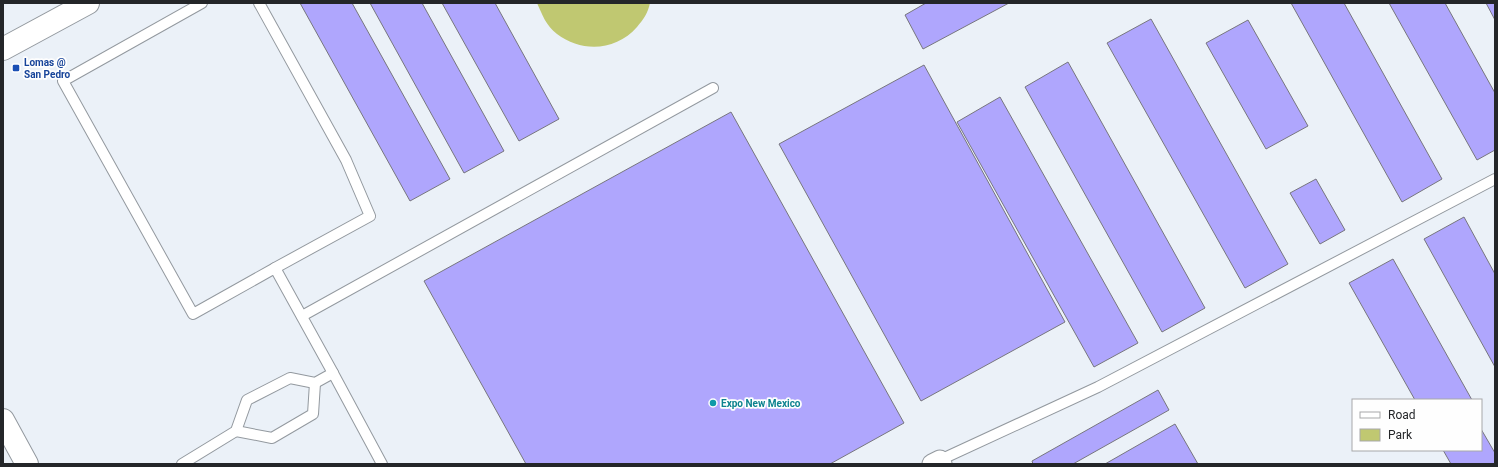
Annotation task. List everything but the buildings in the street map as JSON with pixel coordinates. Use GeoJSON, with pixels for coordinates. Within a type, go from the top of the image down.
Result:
{"type":"FeatureCollection","features":[{"type":"Feature","properties":{"kind":"main road"},"geometry":{"type":"LineString","coordinates":[[3,49],[88,3]]}},
{"type":"Feature","properties":{"kind":"main road"},"geometry":{"type":"LineString","coordinates":[[3,420],[27,464]]}},
{"type":"Feature","properties":{"kind":"lane"},"geometry":{"type":"LineString","coordinates":[[202,3],[63,80],[193,314],[370,216],[346,160],[259,3]]}},
{"type":"Feature","properties":{"kind":"lane"},"geometry":{"type":"LineString","coordinates":[[302,316],[713,88]]}},
{"type":"Feature","properties":{"kind":"lane"},"geometry":{"type":"LineString","coordinates":[[938,463],[1098,387],[1495,179]]}},
{"type":"Feature","properties":{"kind":"lane"},"geometry":{"type":"LineString","coordinates":[[275,268],[382,464]]}},
{"type":"Feature","properties":{"kind":"lane"},"geometry":{"type":"LineString","coordinates":[[182,464],[236,431],[247,400],[290,378],[315,383],[333,373]]}},
{"type":"Feature","properties":{"kind":"lane"},"geometry":{"type":"LineString","coordinates":[[236,431],[272,438],[296,425],[314,414],[315,383]]}},
{"type":"Feature","properties":{"kind":"green space"},"geometry":{"type":"Polygon","coordinates":[[[537,3],[650,3],[643,19],[629,35],[609,45],[598,47],[577,44],[557,34],[547,24],[537,3]]]}},
{"type":"Feature","properties":{"kind":"place","name":"Lomas @ San Pedro"},"geometry":{"type":"Point","coordinates":[16,68]}},
{"type":"Feature","properties":{"kind":"place","name":"Expo New Mexico"},"geometry":{"type":"Point","coordinates":[713,403]}}]}
